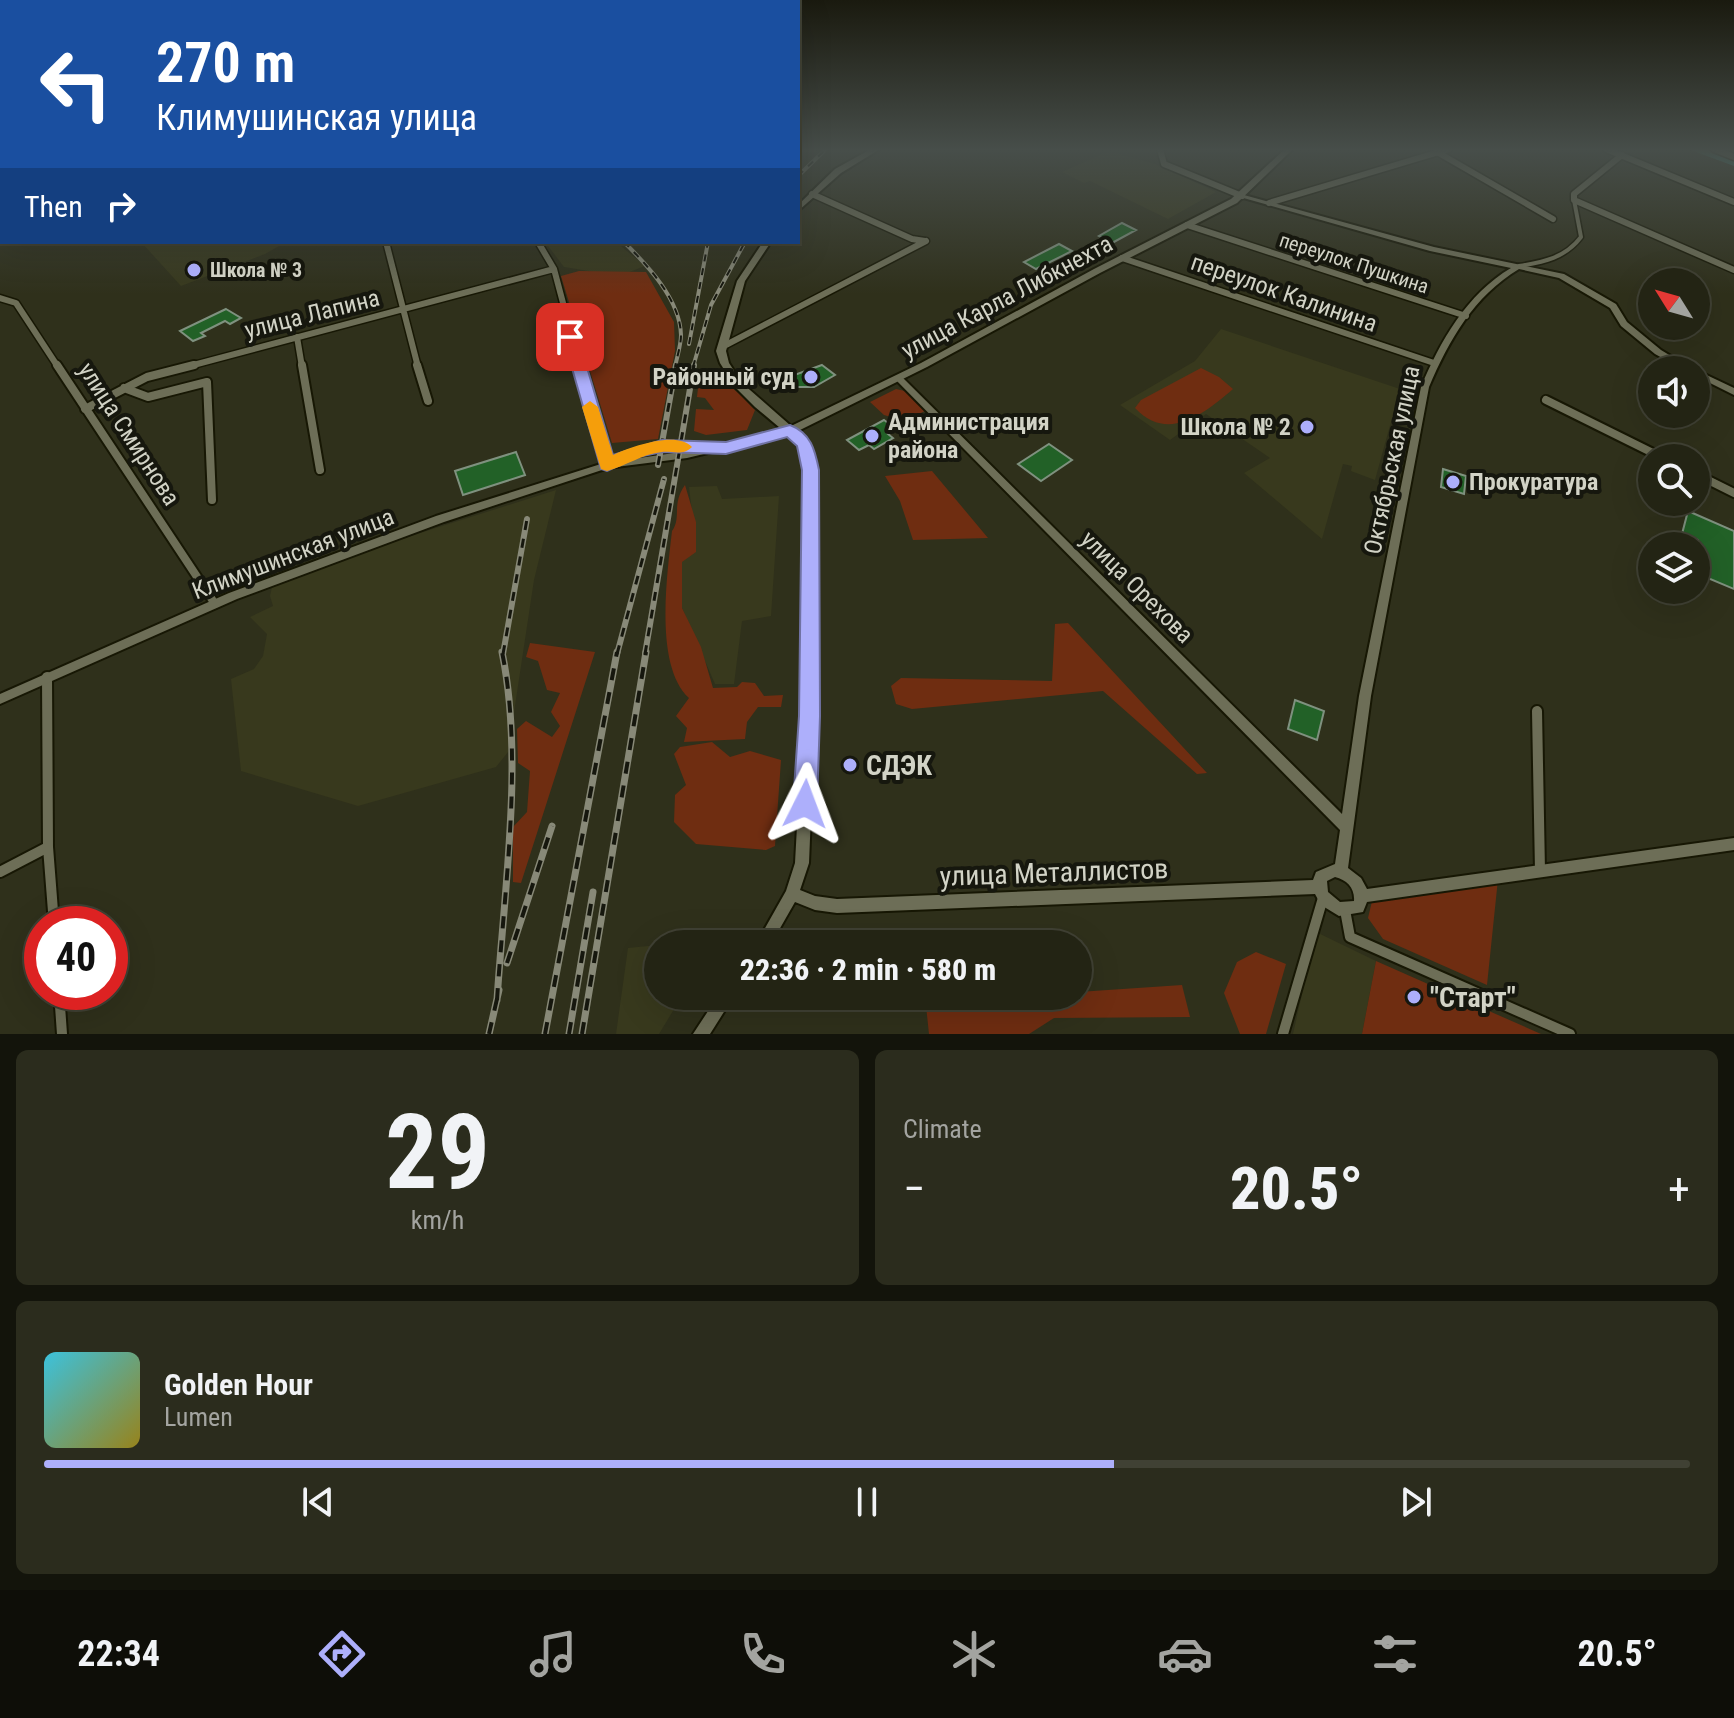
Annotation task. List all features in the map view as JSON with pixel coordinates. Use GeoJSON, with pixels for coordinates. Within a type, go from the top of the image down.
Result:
{"type":"FeatureCollection","features":[{"type":"Feature","properties":{"kind":"main road","name":"улица Карла Либкнехта"},"geometry":{"type":"LineString","coordinates":[[790,431],[898,378],[1240,197]]}},
{"type":"Feature","properties":{"kind":"main road"},"geometry":{"type":"LineString","coordinates":[[766,244],[741,281],[722,347],[722,362],[734,379],[790,431]]}},
{"type":"Feature","properties":{"kind":"street"},"geometry":{"type":"LineString","coordinates":[[722,347],[926,241],[912,239],[819,197]]}},
{"type":"Feature","properties":{"kind":"street"},"geometry":{"type":"LineString","coordinates":[[1247,197],[1480,261],[1561,276],[1603,298],[1613,306],[1624,324],[1665,356]]}},
{"type":"Feature","properties":{"kind":"street"},"geometry":{"type":"LineString","coordinates":[[1269,203],[1287,197]]}},
{"type":"Feature","properties":{"kind":"street"},"geometry":{"type":"LineString","coordinates":[[1516,197],[1553,219]]}},
{"type":"Feature","properties":{"kind":"street"},"geometry":{"type":"LineString","coordinates":[[1574,200],[1734,270]]}},
{"type":"Feature","properties":{"kind":"street","name":"Октябрьская улица"},"geometry":{"type":"LineString","coordinates":[[1341,871],[1365,696],[1425,387],[1434,363],[1494,280],[1519,266],[1548,261],[1572,251],[1581,237],[1574,200]]}},
{"type":"Feature","properties":{"kind":"street","name":"переулок Пушкина"},"geometry":{"type":"LineString","coordinates":[[1187,225],[1466,316]]}},
{"type":"Feature","properties":{"kind":"street"},"geometry":{"type":"LineString","coordinates":[[386,244],[428,401]]}},
{"type":"Feature","properties":{"kind":"street"},"geometry":{"type":"LineString","coordinates":[[539,244],[554,269],[607,465]]}},
{"type":"Feature","properties":{"kind":"street","name":"переулок Калинина"},"geometry":{"type":"LineString","coordinates":[[1122,258],[1434,363]]}},
{"type":"Feature","properties":{"kind":"street"},"geometry":{"type":"LineString","coordinates":[[1480,261],[1501,275]]}},
{"type":"Feature","properties":{"kind":"street","name":"улица Лапина"},"geometry":{"type":"LineString","coordinates":[[85,409],[147,377],[554,269]]}},
{"type":"Feature","properties":{"kind":"street","name":"улица Смирнова"},"geometry":{"type":"LineString","coordinates":[[0,298],[16,303],[215,604]]}},
{"type":"Feature","properties":{"kind":"street"},"geometry":{"type":"LineString","coordinates":[[297,337],[320,470]]}},
{"type":"Feature","properties":{"kind":"street","name":"улица Орехова"},"geometry":{"type":"LineString","coordinates":[[898,378],[1345,826]]}},
{"type":"Feature","properties":{"kind":"street"},"geometry":{"type":"LineString","coordinates":[[1710,380],[1734,392]]}},
{"type":"Feature","properties":{"kind":"street"},"geometry":{"type":"LineString","coordinates":[[124,388],[148,397],[207,382],[212,500]]}},
{"type":"Feature","properties":{"kind":"street"},"geometry":{"type":"LineString","coordinates":[[1546,400],[1638,446]]}},
{"type":"Feature","properties":{"kind":"street"},"geometry":{"type":"LineString","coordinates":[[771,930],[792,894],[802,863],[809,716],[811,470],[805,444],[790,431]]}},
{"type":"Feature","properties":{"kind":"street","name":"Климушинская улица"},"geometry":{"type":"LineString","coordinates":[[0,699],[215,604],[369,544],[607,465],[726,448],[790,431]]}},
{"type":"Feature","properties":{"kind":"street"},"geometry":{"type":"LineString","coordinates":[[1710,481],[1734,493]]}},
{"type":"Feature","properties":{"kind":"street"},"geometry":{"type":"LineString","coordinates":[[47,677],[48,847],[53,906]]}},
{"type":"Feature","properties":{"kind":"street"},"geometry":{"type":"LineString","coordinates":[[1537,711],[1540,871]]}},
{"type":"Feature","properties":{"kind":"street"},"geometry":{"type":"LineString","coordinates":[[1362,896],[1734,844]]}},
{"type":"Feature","properties":{"kind":"street"},"geometry":{"type":"LineString","coordinates":[[0,872],[48,847]]}},
{"type":"Feature","properties":{"kind":"street"},"geometry":{"type":"LineString","coordinates":[[1283,1034],[1322,892],[1324,873],[1341,871],[1358,883],[1362,896],[1358,907],[1345,910],[1333,906],[1322,892]]}},
{"type":"Feature","properties":{"kind":"street","name":"улица Металлистов"},"geometry":{"type":"LineString","coordinates":[[792,894],[837,906],[1322,892]]}},
{"type":"Feature","properties":{"kind":"street"},"geometry":{"type":"LineString","coordinates":[[1345,910],[1350,937],[1570,1034]]}},
{"type":"Feature","properties":{"kind":"street"},"geometry":{"type":"LineString","coordinates":[[60,1010],[62,1034]]}},
{"type":"Feature","properties":{"kind":"street"},"geometry":{"type":"LineString","coordinates":[[701,1034],[717,1010]]}},
{"type":"Feature","properties":{"kind":"shaded area"},"geometry":{"type":"Polygon","coordinates":[[[1123,197],[1207,197],[1168,219],[1123,197]]]}},
{"type":"Feature","properties":{"kind":"shaded area","name":"Школа № 3"},"geometry":{"type":"Polygon","coordinates":[[[143,244],[282,244],[265,254],[181,286],[143,244]]]}},
{"type":"Feature","properties":{"kind":"shaded area"},"geometry":{"type":"Polygon","coordinates":[[[547,244],[618,244],[645,266],[619,276],[564,267],[547,244]]]}},
{"type":"Feature","properties":{"kind":"shaded area"},"geometry":{"type":"Polygon","coordinates":[[[579,271],[646,272],[674,322],[675,351],[658,439],[612,443],[561,276],[579,271]]]}},
{"type":"Feature","properties":{"kind":"shaded area","name":"Школа № 2"},"geometry":{"type":"Polygon","coordinates":[[[1221,329],[1400,389],[1375,480],[1351,471],[1352,466],[1343,464],[1322,539],[1244,473],[1270,458],[1206,414],[1170,440],[1120,405],[1195,361],[1221,329]]]}},
{"type":"Feature","properties":{"kind":"shaded area"},"geometry":{"type":"Polygon","coordinates":[[[1201,368],[1233,389],[1198,415],[1173,424],[1160,423],[1147,418],[1135,408],[1141,400],[1201,368]]]}},
{"type":"Feature","properties":{"kind":"shaded area"},"geometry":{"type":"Polygon","coordinates":[[[699,379],[731,387],[755,410],[747,430],[706,435],[694,431],[696,409],[714,410],[705,398],[697,397],[699,379]]]}},
{"type":"Feature","properties":{"kind":"shaded area"},"geometry":{"type":"Polygon","coordinates":[[[896,389],[905,391],[925,411],[904,421],[884,415],[870,402],[896,389]]]}},
{"type":"Feature","properties":{"kind":"shaded area"},"geometry":{"type":"Polygon","coordinates":[[[932,471],[988,538],[913,540],[900,501],[885,476],[932,471]]]}},
{"type":"Feature","properties":{"kind":"shaded area"},"geometry":{"type":"Polygon","coordinates":[[[685,485],[696,522],[696,552],[682,562],[682,608],[701,647],[713,688],[737,687],[742,682],[755,683],[764,696],[783,695],[781,707],[758,707],[747,722],[745,739],[684,742],[687,728],[676,716],[689,698],[678,683],[671,665],[667,643],[666,595],[672,531],[678,499],[685,485]]]}},
{"type":"Feature","properties":{"kind":"shaded area"},"geometry":{"type":"Polygon","coordinates":[[[717,486],[722,499],[779,496],[771,616],[742,621],[734,684],[715,684],[682,608],[682,562],[692,512],[689,487],[717,486]]]}},
{"type":"Feature","properties":{"kind":"shaded area"},"geometry":{"type":"Polygon","coordinates":[[[556,490],[534,580],[508,752],[496,767],[358,806],[241,771],[231,679],[254,669],[263,656],[267,634],[250,617],[273,606],[270,596],[272,587],[379,546],[556,490]]]}},
{"type":"Feature","properties":{"kind":"shaded area"},"geometry":{"type":"Polygon","coordinates":[[[1068,623],[1207,773],[1197,774],[1103,691],[912,709],[896,704],[891,686],[901,678],[1052,681],[1055,624],[1068,623]]]}},
{"type":"Feature","properties":{"kind":"shaded area"},"geometry":{"type":"Polygon","coordinates":[[[530,643],[595,652],[521,883],[513,882],[513,827],[527,812],[530,771],[518,763],[517,729],[526,721],[552,737],[560,726],[551,712],[560,693],[547,690],[538,661],[526,657],[530,643]]]}},
{"type":"Feature","properties":{"kind":"shaded area"},"geometry":{"type":"Polygon","coordinates":[[[712,742],[730,757],[750,751],[781,760],[775,846],[766,850],[696,844],[674,822],[675,795],[686,785],[674,754],[680,747],[712,742]]]}},
{"type":"Feature","properties":{"kind":"shaded area"},"geometry":{"type":"Polygon","coordinates":[[[1498,879],[1487,985],[1383,939],[1368,918],[1373,897],[1498,879]]]}},
{"type":"Feature","properties":{"kind":"shaded area"},"geometry":{"type":"Polygon","coordinates":[[[1316,932],[1376,961],[1362,1034],[1293,1034],[1316,932]]]}},
{"type":"Feature","properties":{"kind":"shaded area"},"geometry":{"type":"Polygon","coordinates":[[[644,946],[644,1010],[674,1010],[659,1034],[616,1034],[628,948],[644,946]]]}},
{"type":"Feature","properties":{"kind":"shaded area"},"geometry":{"type":"Polygon","coordinates":[[[1256,952],[1286,964],[1266,1034],[1240,1034],[1224,993],[1237,962],[1256,952]]]}},
{"type":"Feature","properties":{"kind":"shaded area","name":"\"Старт\""},"geometry":{"type":"Polygon","coordinates":[[[1376,961],[1541,1034],[1362,1034],[1376,961]]]}},
{"type":"Feature","properties":{"kind":"shaded area"},"geometry":{"type":"Polygon","coordinates":[[[1182,985],[1190,1017],[1054,1018],[1029,1034],[929,1034],[926,1010],[1092,1010],[1092,991],[1182,985]]]}},
{"type":"Feature","properties":{"kind":"building"},"geometry":{"type":"Polygon","coordinates":[[[1122,223],[1136,230],[1112,243],[1099,236],[1122,223]]]}},
{"type":"Feature","properties":{"kind":"building"},"geometry":{"type":"Polygon","coordinates":[[[1059,244],[1072,251],[1036,269],[1024,262],[1059,244]]]}},
{"type":"Feature","properties":{"kind":"building"},"geometry":{"type":"Polygon","coordinates":[[[226,309],[241,318],[230,324],[225,321],[201,333],[205,336],[193,341],[180,331],[226,309]]]}},
{"type":"Feature","properties":{"kind":"building","name":"Районный суд"},"geometry":{"type":"Polygon","coordinates":[[[822,365],[835,375],[814,387],[796,387],[786,378],[822,365]]]}},
{"type":"Feature","properties":{"kind":"building","name":"Администрация района"},"geometry":{"type":"Polygon","coordinates":[[[884,420],[897,430],[888,434],[893,438],[874,449],[869,445],[859,450],[847,440],[884,420]]]}},
{"type":"Feature","properties":{"kind":"building"},"geometry":{"type":"Polygon","coordinates":[[[1049,444],[1072,460],[1041,481],[1018,464],[1049,444]]]}},
{"type":"Feature","properties":{"kind":"building"},"geometry":{"type":"Polygon","coordinates":[[[516,452],[525,475],[463,495],[455,471],[516,452]]]}},
{"type":"Feature","properties":{"kind":"building","name":"Прокуратура"},"geometry":{"type":"Polygon","coordinates":[[[1443,469],[1466,476],[1464,494],[1441,487],[1443,469]]]}},
{"type":"Feature","properties":{"kind":"building"},"geometry":{"type":"Polygon","coordinates":[[[1687,516],[1700,516],[1734,531],[1734,589],[1710,579],[1710,532],[1683,532],[1687,516]]]}},
{"type":"Feature","properties":{"kind":"building"},"geometry":{"type":"Polygon","coordinates":[[[1295,700],[1324,711],[1317,740],[1288,729],[1295,700]]]}},
{"type":"Feature","properties":{"kind":"railway"},"geometry":{"type":"LineString","coordinates":[[626,244],[661,284],[675,309],[681,335],[675,367]]}},
{"type":"Feature","properties":{"kind":"railway"},"geometry":{"type":"LineString","coordinates":[[689,344],[708,244]]}},
{"type":"Feature","properties":{"kind":"railway"},"geometry":{"type":"LineString","coordinates":[[693,367],[711,305],[744,244]]}},
{"type":"Feature","properties":{"kind":"railway"},"geometry":{"type":"LineString","coordinates":[[658,465],[676,365]]}},
{"type":"Feature","properties":{"kind":"railway"},"geometry":{"type":"LineString","coordinates":[[645,654],[694,365]]}},
{"type":"Feature","properties":{"kind":"railway"},"geometry":{"type":"LineString","coordinates":[[617,654],[664,479]]}},
{"type":"Feature","properties":{"kind":"railway"},"geometry":{"type":"LineString","coordinates":[[503,654],[527,519]]}},
{"type":"Feature","properties":{"kind":"railway"},"geometry":{"type":"LineString","coordinates":[[497,998],[512,780],[508,693],[502,652]]}},
{"type":"Feature","properties":{"kind":"railway"},"geometry":{"type":"LineString","coordinates":[[545,1034],[617,652]]}},
{"type":"Feature","properties":{"kind":"railway"},"geometry":{"type":"LineString","coordinates":[[582,1034],[646,652]]}},
{"type":"Feature","properties":{"kind":"railway"},"geometry":{"type":"LineString","coordinates":[[507,963],[552,826]]}},
{"type":"Feature","properties":{"kind":"railway"},"geometry":{"type":"LineString","coordinates":[[569,1034],[593,892]]}},
{"type":"Feature","properties":{"kind":"railway"},"geometry":{"type":"LineString","coordinates":[[497,998],[499,990]]}},
{"type":"Feature","properties":{"kind":"railway"},"geometry":{"type":"LineString","coordinates":[[489,1034],[497,998]]}},
{"type":"Feature","properties":{"kind":"slow traffic"},"geometry":{"type":"LineString","coordinates":[[590,407],[607,465],[633,453],[662,446],[683,447]]}},
{"type":"Feature","properties":{"kind":"place","name":"Школа № 3"},"geometry":{"type":"Point","coordinates":[194,270]}},
{"type":"Feature","properties":{"kind":"place","name":"Районный суд"},"geometry":{"type":"Point","coordinates":[811,377]}},
{"type":"Feature","properties":{"kind":"place","name":"Школа № 2"},"geometry":{"type":"Point","coordinates":[1307,427]}},
{"type":"Feature","properties":{"kind":"place","name":"Администрация района"},"geometry":{"type":"Point","coordinates":[872,436]}},
{"type":"Feature","properties":{"kind":"place","name":"Прокуратура"},"geometry":{"type":"Point","coordinates":[1453,482]}},
{"type":"Feature","properties":{"kind":"place","name":"СДЭК"},"geometry":{"type":"Point","coordinates":[850,765]}},
{"type":"Feature","properties":{"kind":"place","name":"\"Старт\""},"geometry":{"type":"Point","coordinates":[1414,997]}},
{"type":"Feature","properties":{"kind":"route"},"geometry":{"type":"LineString","coordinates":[[570,337],[607,465],[633,453],[662,446],[726,448],[790,431],[805,444],[811,470],[809,716],[805,804]]}}]}
